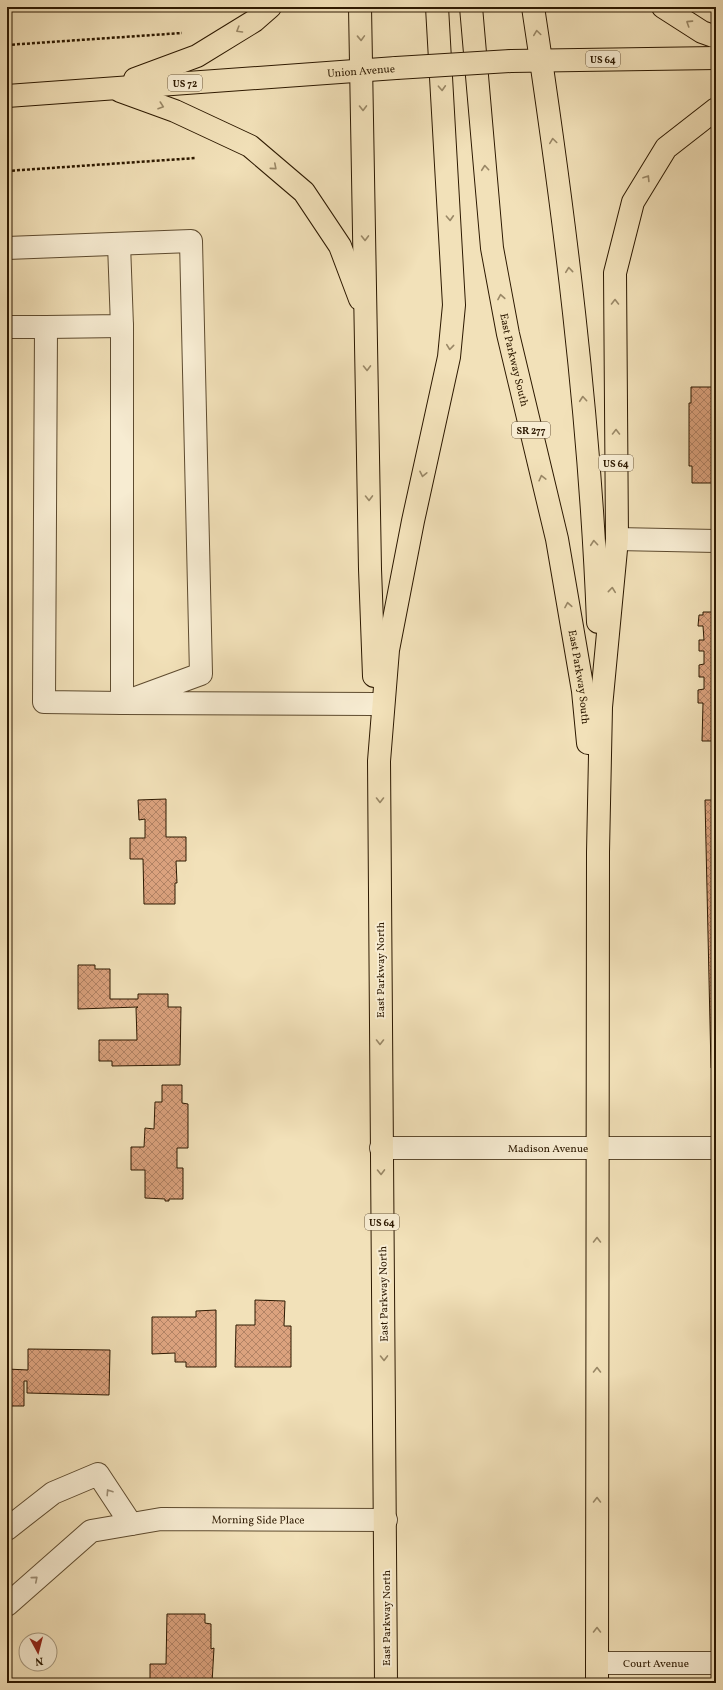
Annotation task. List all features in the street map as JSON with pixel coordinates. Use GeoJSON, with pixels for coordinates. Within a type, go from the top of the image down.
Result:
{"type":"FeatureCollection","features":[{"type":"Feature","properties":{"kind":"main road"},"geometry":{"type":"LineString","coordinates":[[111,88],[197,56],[254,21],[270,7]]}},
{"type":"Feature","properties":{"kind":"main road"},"geometry":{"type":"LineString","coordinates":[[360,7],[362,70]]}},
{"type":"Feature","properties":{"kind":"main road"},"geometry":{"type":"LineString","coordinates":[[380,761],[388,650],[413,521],[449,357],[454,305],[437,7]]}},
{"type":"Feature","properties":{"kind":"main road","name":"East Parkway South"},"geometry":{"type":"LineString","coordinates":[[471,7],[492,248],[508,334],[557,539],[583,692],[598,852]]}},
{"type":"Feature","properties":{"kind":"main road"},"geometry":{"type":"LineString","coordinates":[[534,7],[563,212],[582,389],[595,551],[601,708]]}},
{"type":"Feature","properties":{"kind":"main road"},"geometry":{"type":"LineString","coordinates":[[663,7],[702,32],[716,37]]}},
{"type":"Feature","properties":{"kind":"main road","name":"Union Avenue"},"geometry":{"type":"LineString","coordinates":[[7,96],[362,70],[511,61],[716,58]]}},
{"type":"Feature","properties":{"kind":"main road","name":"US 64"},"geometry":{"type":"LineString","coordinates":[[362,70],[370,569],[375,704],[380,761]]}},
{"type":"Feature","properties":{"kind":"main road"},"geometry":{"type":"LineString","coordinates":[[111,88],[175,111],[250,146],[304,192],[340,246],[366,312]]}},
{"type":"Feature","properties":{"kind":"main road","name":"US 64"},"geometry":{"type":"LineString","coordinates":[[597,1673],[598,852],[601,708],[617,539],[615,273],[632,202],[666,148],[716,109]]}},
{"type":"Feature","properties":{"kind":"main road","name":"East Parkway North"},"geometry":{"type":"LineString","coordinates":[[380,761],[381,1148],[386,1520],[386,1683]]}},
{"type":"Feature","properties":{"kind":"street"},"geometry":{"type":"LineString","coordinates":[[7,248],[191,241],[201,674],[122,703]]}},
{"type":"Feature","properties":{"kind":"street"},"geometry":{"type":"LineString","coordinates":[[119,244],[122,326],[122,703]]}},
{"type":"Feature","properties":{"kind":"street"},"geometry":{"type":"LineString","coordinates":[[7,327],[122,326]]}},
{"type":"Feature","properties":{"kind":"street"},"geometry":{"type":"LineString","coordinates":[[46,327],[44,702],[375,704]]}},
{"type":"Feature","properties":{"kind":"street"},"geometry":{"type":"LineString","coordinates":[[617,539],[716,541]]}},
{"type":"Feature","properties":{"kind":"street","name":"Madison Avenue"},"geometry":{"type":"LineString","coordinates":[[381,1148],[716,1148]]}},
{"type":"Feature","properties":{"kind":"street"},"geometry":{"type":"LineString","coordinates":[[7,1529],[53,1493],[98,1474],[131,1524]]}},
{"type":"Feature","properties":{"kind":"street","name":"Morning Side Place"},"geometry":{"type":"LineString","coordinates":[[7,1605],[91,1531],[161,1519],[386,1520]]}},
{"type":"Feature","properties":{"kind":"street","name":"Court Avenue"},"geometry":{"type":"LineString","coordinates":[[597,1673],[716,1663]]}},
{"type":"Feature","properties":{"kind":"path"},"geometry":{"type":"LineString","coordinates":[[7,45],[188,33]]}},
{"type":"Feature","properties":{"kind":"path"},"geometry":{"type":"LineString","coordinates":[[7,171],[196,158]]}},
{"type":"Feature","properties":{"kind":"building"},"geometry":{"type":"Polygon","coordinates":[[[691,387],[716,387],[716,483],[692,483],[692,466],[689,466],[689,403],[691,403],[691,387]]]}},
{"type":"Feature","properties":{"kind":"building"},"geometry":{"type":"Polygon","coordinates":[[[703,612],[716,612],[716,741],[702,741],[703,703],[698,703],[698,690],[704,689],[704,677],[699,677],[699,665],[704,664],[704,651],[699,651],[699,640],[704,640],[703,626],[698,626],[699,615],[703,615],[703,612]]]}},
{"type":"Feature","properties":{"kind":"building"},"geometry":{"type":"Polygon","coordinates":[[[166,799],[166,837],[186,837],[186,861],[176,861],[177,883],[175,883],[175,904],[144,904],[143,859],[130,859],[130,838],[145,838],[145,819],[139,820],[138,800],[166,799]]]}},
{"type":"Feature","properties":{"kind":"building"},"geometry":{"type":"Polygon","coordinates":[[[705,800],[716,800],[716,1068],[711,1068],[705,800]]]}},
{"type":"Feature","properties":{"kind":"building"},"geometry":{"type":"Polygon","coordinates":[[[78,965],[95,965],[95,969],[110,969],[110,999],[138,999],[138,994],[168,994],[168,1007],[181,1007],[180,1065],[112,1066],[112,1061],[99,1061],[99,1040],[137,1040],[136,1008],[138,1007],[78,1009],[78,965]]]}},
{"type":"Feature","properties":{"kind":"building"},"geometry":{"type":"Polygon","coordinates":[[[162,1085],[182,1085],[182,1103],[188,1104],[188,1148],[177,1148],[177,1168],[183,1168],[183,1199],[169,1199],[169,1201],[165,1201],[165,1199],[145,1198],[145,1170],[131,1170],[131,1147],[144,1147],[145,1128],[154,1129],[155,1102],[162,1102],[162,1085]]]}},
{"type":"Feature","properties":{"kind":"building"},"geometry":{"type":"Polygon","coordinates":[[[255,1300],[285,1301],[284,1326],[291,1326],[291,1367],[235,1367],[236,1325],[255,1325],[255,1300]]]}},
{"type":"Feature","properties":{"kind":"building"},"geometry":{"type":"Polygon","coordinates":[[[216,1310],[216,1367],[186,1367],[186,1362],[175,1362],[175,1353],[152,1354],[152,1317],[196,1317],[196,1311],[216,1310]]]}},
{"type":"Feature","properties":{"kind":"building"},"geometry":{"type":"Polygon","coordinates":[[[28,1349],[110,1350],[109,1395],[27,1393],[27,1381],[24,1381],[24,1406],[7,1406],[7,1369],[28,1370],[28,1349]]]}},
{"type":"Feature","properties":{"kind":"building"},"geometry":{"type":"Polygon","coordinates":[[[167,1614],[205,1614],[205,1623],[211,1624],[211,1649],[214,1648],[212,1683],[150,1683],[150,1664],[166,1664],[167,1614]]]}}]}
